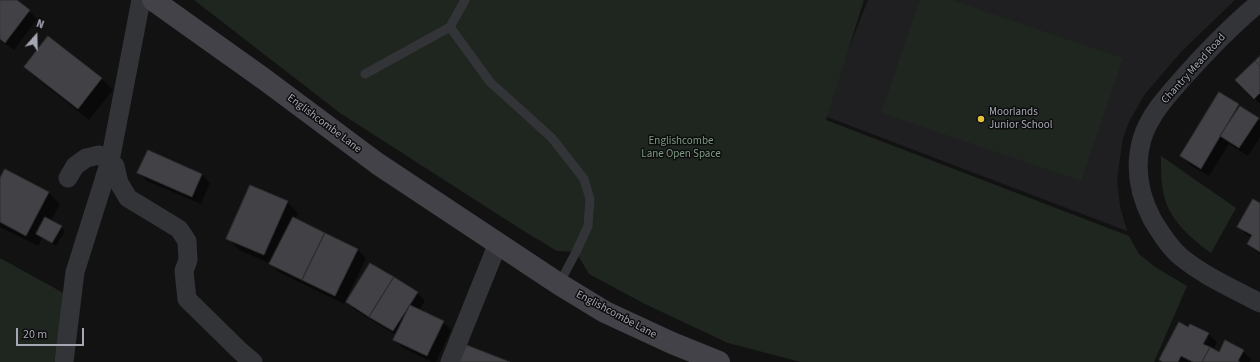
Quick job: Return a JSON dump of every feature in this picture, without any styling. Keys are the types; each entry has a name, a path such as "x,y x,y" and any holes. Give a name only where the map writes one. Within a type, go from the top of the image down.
{"street":[{"path":"64,362 75,272 110,161 141,0"},
{"name":"Englishcombe Lane","path":"153,0 264,79 378,164 559,284 605,312 672,343 719,362"},
{"name":"Chantry Mead Road","path":"1260,2 1200,59 1164,100 1150,122 1142,139 1138,162 1139,186 1148,212 1161,234 1180,257 1260,303"},
{"path":"68,178 75,166 86,158 100,156 110,161 115,166 119,184 128,198 179,229 187,241 188,260 184,271 187,298 253,362"},
{"path":"450,362 498,243"}],"lane":[{"path":"365,74 450,27 464,0"},
{"path":"450,27 490,82 552,138 584,179 590,199 588,226 559,284"}],"shaded area":[{"name":"Moorlands Junior School","path":"868,0 1235,0 1182,51 1145,94 1129,122 1123,138 1117,180 1120,206 1127,231 822,115"}],"green space":[{"name":"Englishcombe Lane Open Space","path":"194,0 864,0 826,120 1129,236 1139,254 1155,267 1187,286 1154,362 801,362 728,343 645,304 589,274 576,252 557,251 340,113"},
{"path":"920,0 951,0 1123,58 1081,181 881,113"},
{"path":"1161,156 1236,208 1211,253 1196,242 1183,229 1171,213 1163,191"},
{"path":"0,258 67,295 54,362 0,362"}],"building":[{"path":"0,0 17,0 30,10 5,43 0,39"},
{"path":"48,36 102,78 78,109 24,67"},
{"path":"1260,56 1260,66 1255,61"},
{"path":"1255,61 1260,66 1260,93 1254,99 1235,80"},
{"path":"1219,92 1239,104 1201,169 1180,156"},
{"path":"1240,106 1259,118 1239,148 1220,136"},
{"path":"148,150 202,174 192,197 137,173"},
{"path":"5,169 49,192 26,236 0,222 0,178"},
{"path":"250,185 288,201 264,255 226,239"},
{"path":"1253,199 1260,203 1260,252 1247,244 1252,235 1237,227"},
{"path":"45,217 62,226 52,243 36,234"},
{"path":"293,217 325,233 302,280 269,264"},
{"path":"325,233 358,249 335,296 302,280"},
{"path":"370,263 394,277 369,317 346,302"},
{"path":"394,277 418,292 393,331 369,317"},
{"path":"410,305 444,321 427,356 393,340"},
{"path":"1179,322 1188,327 1190,324 1209,333 1203,344 1210,347 1202,362 1193,362 1181,356 1178,362 1163,362 1159,360"},
{"path":"1225,340 1244,350 1238,361 1240,362 1202,362 1210,347 1219,352"},
{"path":"464,344 510,362 456,362"}],"place":[{"name":"Moorlands Junior School","path":"981,119"}]}
